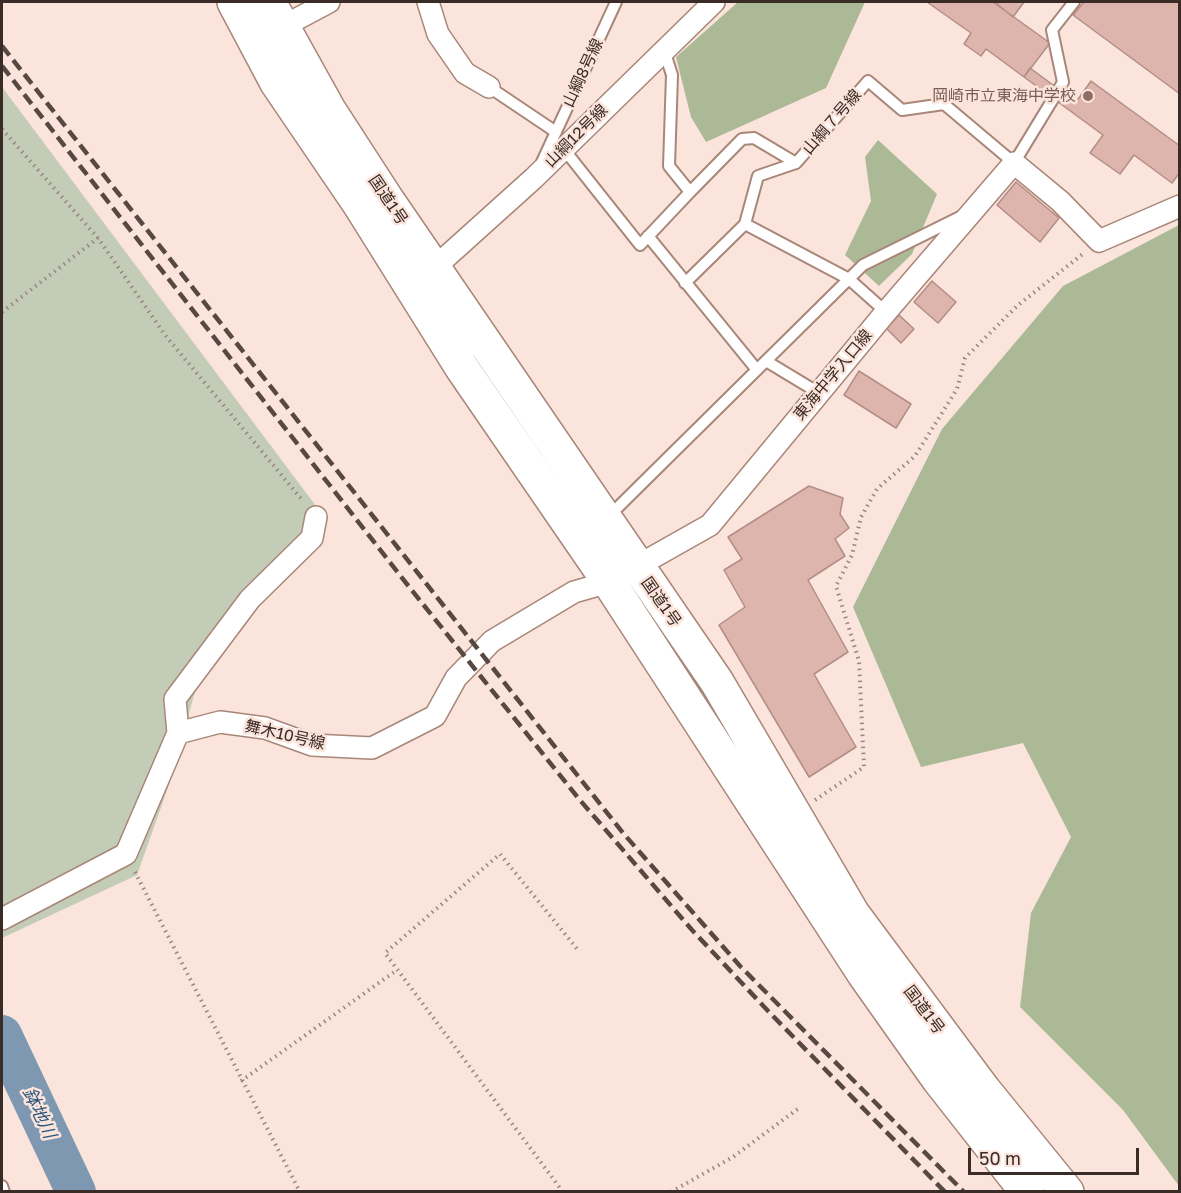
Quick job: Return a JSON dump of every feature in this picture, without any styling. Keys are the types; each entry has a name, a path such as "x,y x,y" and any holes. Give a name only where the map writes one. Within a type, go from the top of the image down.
{"highway":[{"name":"国道1号","path":"234,2 277,83 360,205 462,368 623,574 717,682 852,914 984,1090 1067,1191"},
{"name":"国道1号","path":"276,14 329,110 605,521 623,574 864,974 939,1080 1028,1191"}],"street":[{"path":"276,14 329,2"},
{"path":"428,2 438,34 465,73 489,87"},
{"name":"山綱12号線","path":"434,268 534,178 560,140 664,50 714,2"},
{"name":"東海中学入口線","path":"623,574 710,525 885,312 1014,163"},
{"path":"1014,163 1060,201 1100,241 1179,206"},
{"path":"2,919 126,854 178,733 175,699 250,599 312,538 316,516"},
{"name":"舞木10号線","path":"178,733 220,722 265,728 312,745 372,748 435,716 456,678 492,641 574,592 623,574"}],"lane":[{"name":"山綱8号線","path":"560,140 616,2"},
{"path":"1014,163 1064,82 1052,30 1074,2"},
{"path":"664,50 672,75 669,166 690,192"},
{"name":"山綱７号線","path":"648,236 742,139 754,138 796,163 868,81 902,110 944,104 1014,163"},
{"path":"489,87 560,140 640,245 648,236 757,370"},
{"path":"686,283 745,224 759,176 796,163"},
{"path":"605,521 863,265 972,211"},
{"path":"745,224 849,279 885,312"},
{"path":"766,362 819,393"},
{"path":"2,1186 4,1191"}],"path":[{"path":"2,129 98,238 165,336 316,516"},
{"path":"2,312 98,238"},
{"path":"795,814 864,766 859,661 836,586 852,555 861,517 877,489 915,456 957,389 965,358 1017,306 1100,241"},
{"path":"126,854 241,1081 300,1191"},
{"path":"563,1191 385,953 500,854 578,950"},
{"path":"241,1081 397,970"},
{"path":"671,1191 734,1158 800,1108"}],"green space":[{"path":"738,2 865,2 826,88 706,142 691,117 676,57"},
{"path":"2,87 325,518 234,621 194,695 171,779 137,875 2,938"},
{"path":"878,140 937,194 912,254 879,286 845,255 871,201 865,157"},
{"path":"1179,225 1179,1186 1123,1110 1020,1007 1031,913 1071,837 1023,743 921,767 853,607 942,429 1063,286"}],"building":[{"path":"927,2 993,2 1050,43 1024,77 986,49 981,56 964,44 971,33"},
{"path":"999,2 1024,2 1013,17 997,4"},
{"path":"1084,2 1180,2 1180,94 1073,15"},
{"path":"1030,68 1076,102 1091,81 1180,146 1180,172 1172,183 1134,155 1120,174 1090,153 1103,135 1024,77"},
{"path":"1016,182 1059,218 1040,242 997,205"},
{"path":"932,281 956,302 938,323 914,302"},
{"path":"899,315 914,329 901,343 886,328"},
{"path":"859,371 911,404 896,428 844,395"},
{"path":"809,486 843,498 840,514 849,528 835,539 845,556 808,580 848,652 814,674 856,747 809,777 719,625 745,607 724,570 742,559 728,537"}],"waterway":[{"name":"鉢地川","path":"2,1035 76,1192"}],"railway":[{"path":"2,46 623,833 740,966 964,1192"},
{"path":"2,66 410,588 579,799 692,930 945,1192"}],"place":[{"name":"岡崎市立東海中学校","path":"1088,96"}]}
